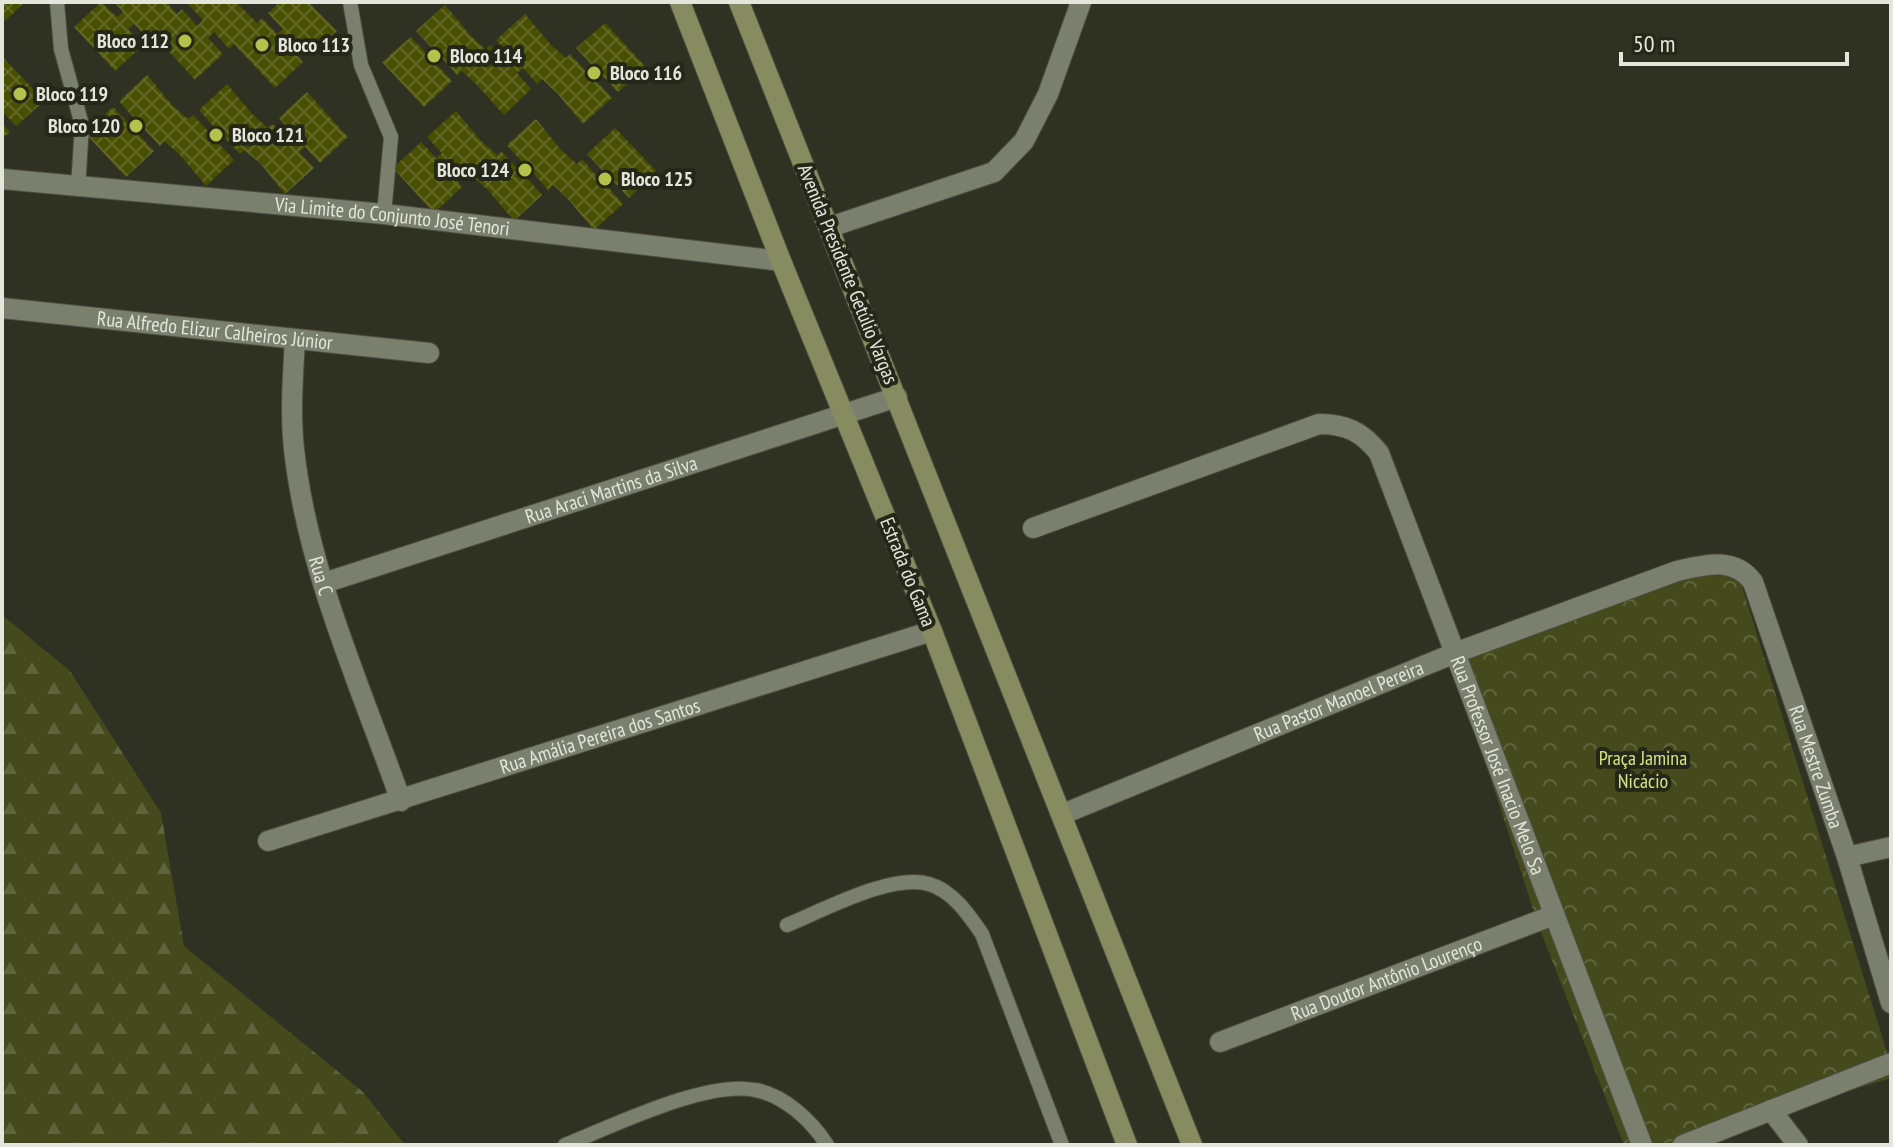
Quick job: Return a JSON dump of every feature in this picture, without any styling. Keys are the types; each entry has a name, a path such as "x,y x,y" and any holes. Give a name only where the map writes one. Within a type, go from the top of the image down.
{"street":[{"name":"Estrada do Gama","path":"680,2 781,261 932,631 1127,1145"},
{"name":"Avenida Presidente Getúlio Vargas","path":"739,2 1063,814"},
{"path":"830,227 994,172 1024,141 1042,105 1081,2"},
{"name":"Via Limite do Conjunto José Tenori","path":"2,179 384,214 781,261"},
{"name":"Rua Alfredo Elizur Calheiros Júnior","path":"2,308 429,353"},
{"name":"Rua C","path":"295,339 291,409 302,502 324,583 401,801"},
{"name":"Rua Araci Martins da Silva","path":"324,583 897,397"},
{"name":"Rua Professor José Inacio Melo Sa","path":"1033,528 1319,424 1356,430 1379,453 1642,1145"},
{"name":"Rua Pastor Manoel Pereira","path":"1063,814 1455,653 1706,564"},
{"name":"Rua Mestre Zumba","path":"1706,564 1729,565 1753,582 1847,857 1891,1003"},
{"name":"Rua Amália Pereira dos Santos","path":"268,841 932,631"},
{"path":"1063,814 1192,1145"},
{"path":"1847,857 1891,847"},
{"name":"Rua Doutor Antônio Lourenço","path":"1220,1042 1554,915"},
{"path":"1683,1145 1891,1063"},
{"path":"1771,1110 1798,1145"}],"lane":[{"path":"57,2 61,49 82,125 78,188"},
{"path":"350,2 361,65 391,137 384,214"},
{"path":"787,925 902,882 929,884 962,906 982,934 1062,1145"},
{"path":"565,1145 663,1106 722,1089 755,1090 786,1101 827,1145"}],"green space":[{"name":"Praça Jamina Nicácio","path":"1685,574 1739,577 1891,1065 1891,1078 1675,1145 1624,1145 1539,927 1451,657"},
{"path":"2,615 70,671 161,813 184,946 363,1092 405,1145 2,1145"}],"building":[{"path":"2,2 25,2 5,21"},
{"path":"101,2 117,17 123,12 114,2 166,2 177,14 182,9 197,26 203,20 188,4 191,2 236,2 257,23 262,18 277,34 283,29 268,13 280,2 308,2 337,31 309,57 294,41 288,46 303,62 275,88 234,44 229,49 214,32 208,38 223,54 195,80 154,35 149,40 134,24 128,29 143,45 115,71 74,27"},
{"path":"445,5 486,50 490,45 505,61 511,56 496,40 525,14 551,45 566,58 570,54 585,70 591,64 576,48 605,23 646,67 618,92 603,76 597,82 612,98 583,124 542,79 537,84 523,68 517,73 531,89 504,115 462,71 457,75 443,59 437,65 452,81 424,107 382,62 411,37 426,53 431,47 416,31"},
{"name":"Bloco 119","path":"2,56 44,101 16,126 2,111"},
{"path":"147,75 173,106 188,119 193,115 208,131 213,126 199,110 227,84 253,115 268,128 273,124 287,140 293,135 279,118 307,92 348,137 320,163 305,147 299,152 314,168 285,194 260,163 244,150 240,154 225,138 219,144 234,160 206,186 180,155 164,141 160,146 145,130 139,135 154,151 126,177 85,133 113,107 128,123 134,118 119,101"},
{"path":"456,111 481,141 497,155 501,151 516,167 522,162 507,145 536,119 561,150 577,164 582,159 596,175 602,170 587,154 615,128 657,172 629,198 614,182 608,187 623,204 594,230 553,185 548,190 534,174 528,179 542,195 514,221 488,190 473,177 468,181 454,165 448,170 462,187 434,213 393,168 421,142 436,158 442,153 427,137"},
{"name":"Bloco 119","path":"2,123 10,132 2,139"}],"place":[{"name":"Bloco 112","path":"185,41"},
{"name":"Bloco 113","path":"262,45"},
{"name":"Bloco 114","path":"434,56"},
{"name":"Bloco 116","path":"594,73"},
{"name":"Bloco 119","path":"20,94"},
{"name":"Bloco 120","path":"136,126"},
{"name":"Bloco 121","path":"216,135"},
{"name":"Bloco 124","path":"525,170"},
{"name":"Bloco 125","path":"605,179"}]}
